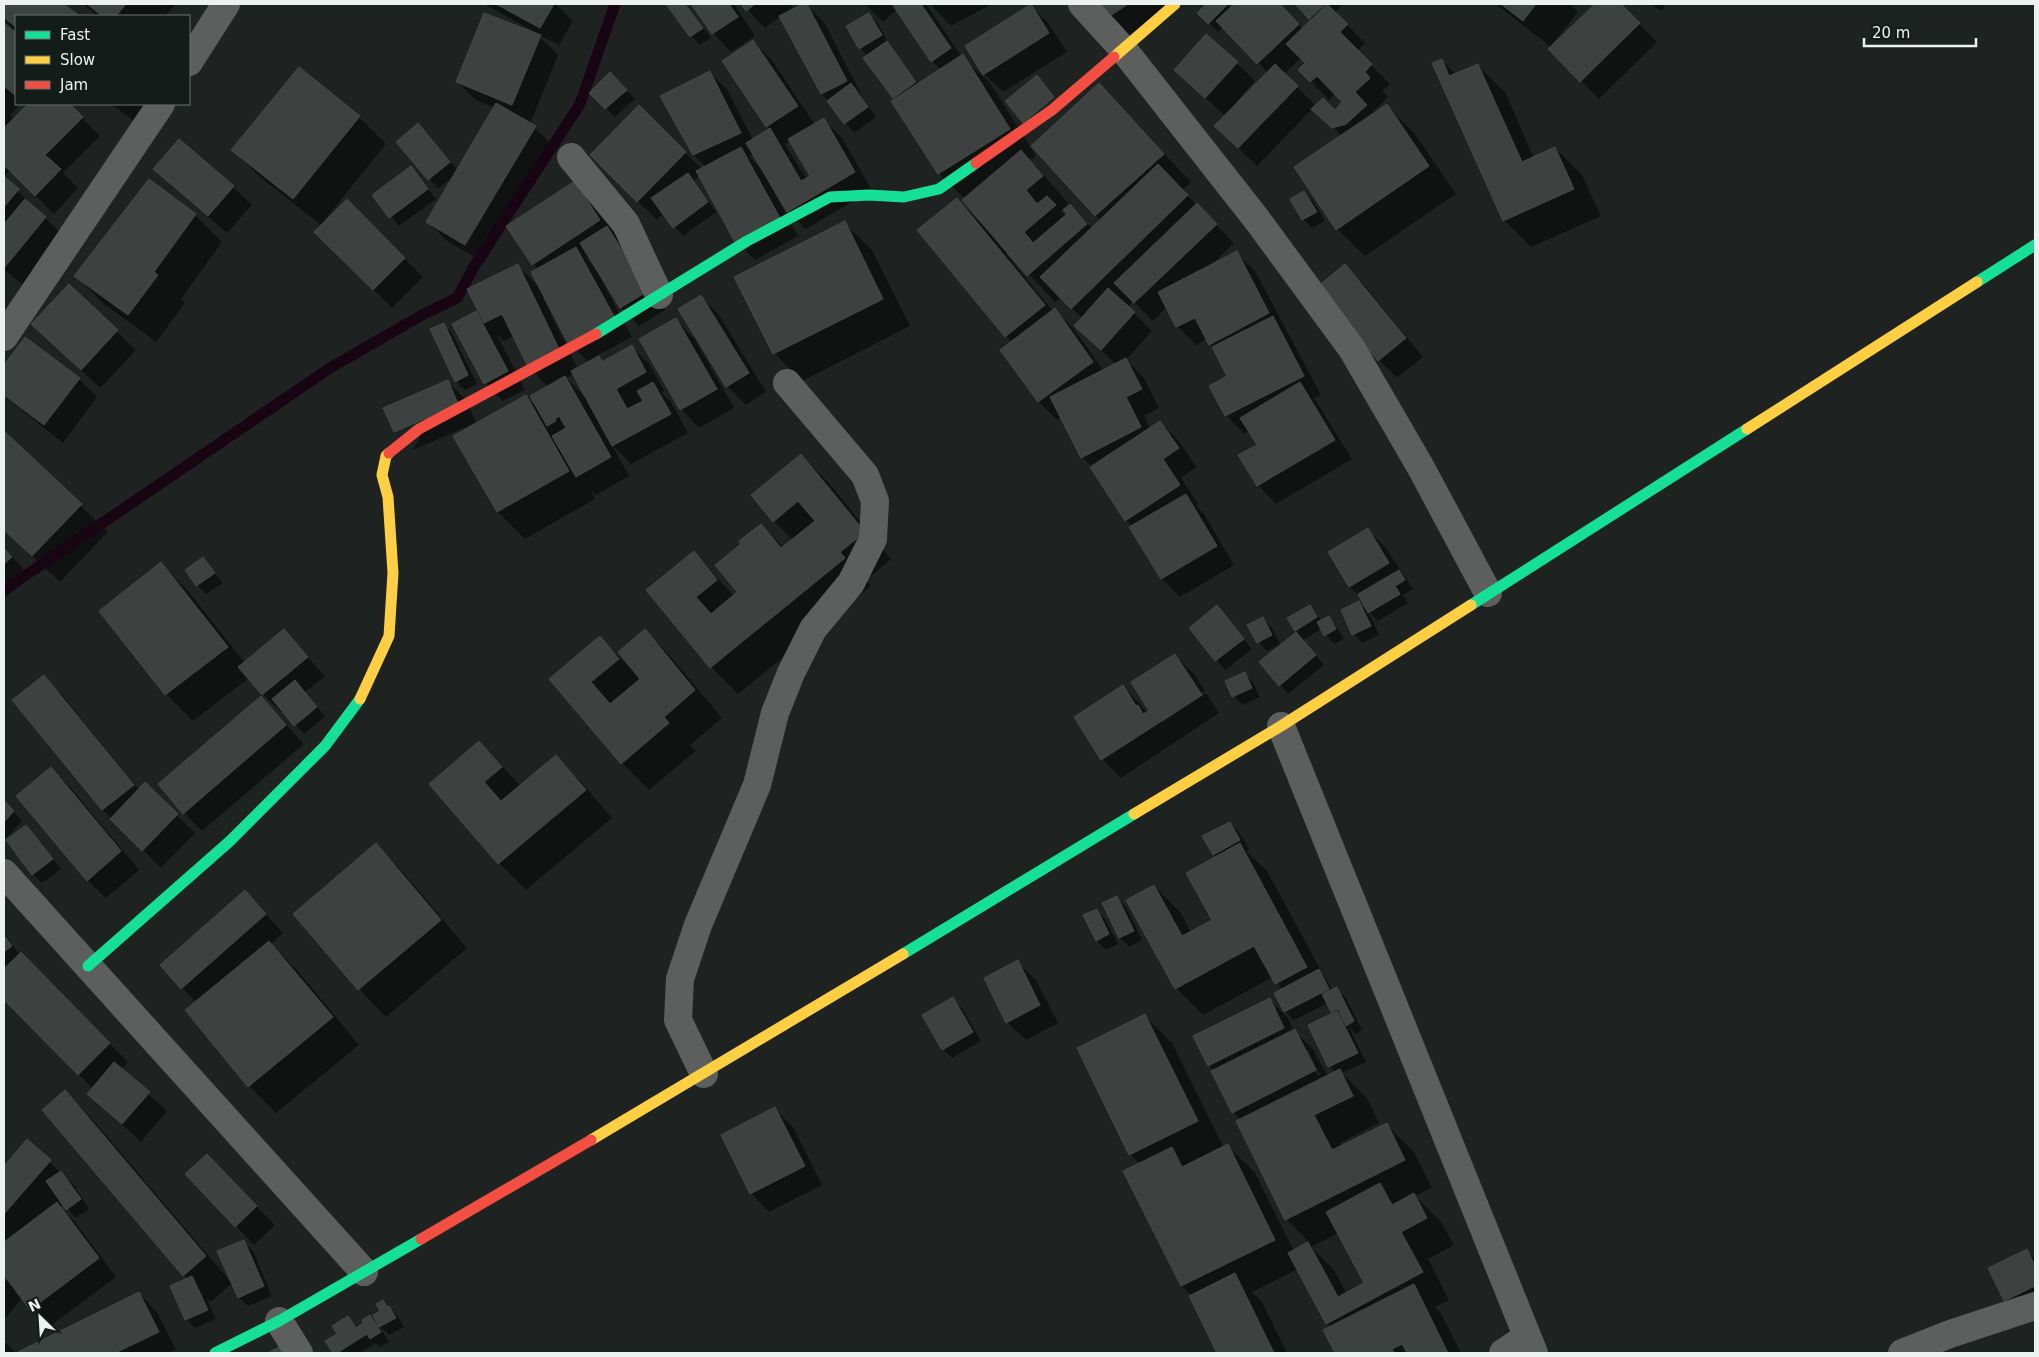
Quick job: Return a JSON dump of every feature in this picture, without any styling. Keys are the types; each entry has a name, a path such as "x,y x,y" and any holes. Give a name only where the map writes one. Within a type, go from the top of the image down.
{"street":[{"path":"190,60 226,4"},
{"path":"1082,4 1123,49 1258,221 1352,349 1420,466 1488,594"},
{"path":"88,966 237,834 325,746 363,695 388,636 393,573 388,497 382,475 386,456 420,429 604,330 747,241 830,197 869,195 904,197 939,189 1052,110 1175,4"},
{"path":"4,337 160,105"},
{"path":"571,157 626,224 659,296"},
{"path":"232,1349 704,1074 1281,726 2035,245"},
{"path":"704,1074 678,1020 680,979 698,925 757,785 775,713 791,673 813,629 851,583 873,539 875,501 865,475 787,383"},
{"path":"1281,726 1530,1345 1503,1353"},
{"path":"4,873 364,1272"},
{"path":"1902,1353 1950,1334 2035,1306"},
{"path":"279,1321 299,1353"}],"building":[{"path":"4,4 63,4 79,15 15,15 15,26 4,18"},
{"path":"87,4 126,4 117,15 101,15"},
{"path":"496,4 554,4 540,28"},
{"path":"666,4 685,4 703,28 690,37"},
{"path":"691,4 729,4 738,17 712,34"},
{"path":"741,4 755,4 746,11"},
{"path":"803,4 807,4 847,81 821,94 779,16"},
{"path":"892,4 921,4 951,48 931,62"},
{"path":"1031,4 1049,33 983,75 965,46"},
{"path":"1093,4 1128,4 1104,20"},
{"path":"1206,4 1228,4 1208,24 1197,13"},
{"path":"1234,4 1280,4 1299,24 1257,64 1216,21"},
{"path":"1295,4 1325,4 1309,19"},
{"path":"1327,4 1348,24 1340,32 1372,64 1365,72 1370,78 1355,92 1367,105 1346,124 1332,128 1311,109 1323,98 1335,110 1342,102 1317,76 1310,82 1298,70 1305,63 1286,44"},
{"path":"1501,4 1536,4 1523,21"},
{"path":"1595,4 1621,4 1640,23 1580,82 1548,49"},
{"path":"484,13 541,35 512,105 456,82"},
{"path":"869,13 882,35 859,49 846,26"},
{"path":"4,23 15,32 15,95 4,86"},
{"path":"1206,34 1238,62 1205,98 1174,70"},
{"path":"753,40 798,106 766,127 722,61"},
{"path":"887,41 916,82 893,98 863,58"},
{"path":"963,54 1010,129 938,174 891,101"},
{"path":"1442,59 1449,76 1478,64 1522,162 1555,147 1574,189 1503,221 1432,63"},
{"path":"1275,64 1298,86 1238,148 1214,126"},
{"path":"299,67 360,116 293,199 231,150"},
{"path":"710,71 741,133 693,155 660,96"},
{"path":"610,72 627,90 605,109 589,93"},
{"path":"1037,75 1054,97 1023,123 1005,101"},
{"path":"851,83 868,107 844,124 827,101"},
{"path":"1099,83 1164,154 1095,216 1031,146"},
{"path":"496,103 536,126 465,245 426,222"},
{"path":"1387,104 1429,166 1336,230 1294,167"},
{"path":"27,105 71,105 83,117 45,155 61,169 35,196 4,165 4,128"},
{"path":"639,105 686,152 637,202 590,155"},
{"path":"824,118 855,172 787,212 746,143 770,128 801,181 810,176 788,139"},
{"path":"418,123 450,162 428,180 396,142"},
{"path":"179,139 234,186 208,216 153,169"},
{"path":"741,147 780,218 735,242 696,171"},
{"path":"1021,150 1043,176 1026,190 1037,204 1047,196 1056,205 1024,232 1033,243 1067,214 1063,210 1070,204 1087,224 1027,276 962,200"},
{"path":"1158,164 1188,195 1071,309 1040,277"},
{"path":"411,166 428,189 389,218 372,195"},
{"path":"688,173 708,202 673,228 651,198"},
{"path":"4,176 19,189 4,207"},
{"path":"149,179 196,214 154,272 158,275 128,315 74,276"},
{"path":"575,181 600,220 532,265 506,226"},
{"path":"1304,191 1317,212 1302,220 1290,199"},
{"path":"957,198 1045,305 1005,337 917,230"},
{"path":"25,199 46,217 4,268 4,224"},
{"path":"347,199 405,258 373,290 314,232"},
{"path":"1197,203 1217,224 1134,303 1114,283"},
{"path":"845,221 883,299 773,354 734,277"},
{"path":"607,226 648,291 620,308 580,243"},
{"path":"576,247 615,318 568,343 531,272"},
{"path":"1237,251 1269,313 1209,345 1195,318 1176,327 1158,292"},
{"path":"518,264 561,353 529,369 502,314 484,323 467,289"},
{"path":"1345,264 1406,338 1378,361 1317,287"},
{"path":"69,284 118,330 81,370 31,324"},
{"path":"1108,288 1135,312 1101,350 1074,326"},
{"path":"701,295 749,373 726,387 678,309"},
{"path":"1055,308 1093,362 1038,402 1000,350"},
{"path":"476,311 508,371 484,384 452,324"},
{"path":"1273,316 1304,376 1225,416 1209,386 1227,376 1212,347"},
{"path":"676,318 717,389 680,410 639,339"},
{"path":"444,323 468,375 455,382 430,329"},
{"path":"25,337 80,378 44,425 4,395 4,365"},
{"path":"632,345 646,372 616,389 627,409 643,401 637,391 653,382 671,414 612,446 571,371 599,356 602,362"},
{"path":"1126,358 1142,389 1126,397 1141,427 1081,458 1050,397"},
{"path":"565,376 611,457 576,477 552,436 566,428 559,416 555,419 556,421 547,426 530,396"},
{"path":"448,380 458,404 394,432 383,408"},
{"path":"1300,382 1335,440 1257,486 1238,455 1257,445 1240,418"},
{"path":"526,395 569,471 497,512 453,436"},
{"path":"1160,421 1179,448 1163,459 1180,485 1125,521 1090,467"},
{"path":"4,431 82,504 32,556 4,530"},
{"path":"801,454 865,532 840,552 845,558 710,668 646,590 694,551 717,580 696,597 711,614 737,592 715,565 741,544 739,541 761,524 781,548 815,521 798,501 773,522 751,495"},
{"path":"1186,494 1217,546 1161,579 1129,527"},
{"path":"1368,528 1389,563 1349,587 1328,552"},
{"path":"4,548 12,557 4,564"},
{"path":"203,557 215,573 196,586 185,570"},
{"path":"161,562 228,647 165,695 99,611"},
{"path":"1399,570 1405,580 1395,586 1400,594 1368,613 1358,594"},
{"path":"1359,601 1371,626 1352,635 1341,610"},
{"path":"1217,605 1244,639 1215,661 1189,628"},
{"path":"1310,605 1317,617 1295,631 1287,618"},
{"path":"1329,616 1336,629 1324,636 1317,622"},
{"path":"1263,617 1272,635 1257,643 1247,625"},
{"path":"284,629 308,657 262,695 238,667"},
{"path":"645,629 695,690 664,717 669,723 621,764 549,679 600,636 619,659 591,682 610,704 640,679 618,652"},
{"path":"1296,632 1316,655 1279,686 1259,662"},
{"path":"1175,654 1202,695 1101,760 1074,717 1123,685 1143,714 1149,711 1131,682"},
{"path":"1245,672 1252,688 1232,697 1225,681"},
{"path":"44,675 134,785 102,810 12,700"},
{"path":"295,680 317,707 294,726 272,699"},
{"path":"261,696 286,725 183,814 158,784"},
{"path":"479,741 502,767 484,782 501,801 556,755 586,790 498,864 429,784"},
{"path":"51,767 121,851 87,881 16,796"},
{"path":"145,782 178,814 142,851 110,819"},
{"path":"4,800 14,811 4,822"},
{"path":"1230,822 1240,840 1213,855 1202,836"},
{"path":"26,825 53,859 32,875 6,840"},
{"path":"376,843 441,920 358,990 293,914"},
{"path":"1240,843 1307,967 1275,984 1254,946 1175,989 1126,900 1154,885 1182,936 1212,920 1186,873"},
{"path":"245,890 266,914 181,989 160,965"},
{"path":"1117,896 1134,931 1119,938 1102,903"},
{"path":"1097,909 1109,934 1096,941 1083,915"},
{"path":"4,935 12,946 4,952"},
{"path":"269,941 333,1017 248,1087 185,1010"},
{"path":"21,952 110,1043 78,1075 4,1000 4,969"},
{"path":"1018,960 1040,1005 1006,1023 984,978"},
{"path":"1319,969 1329,989 1284,1012 1274,993"},
{"path":"1337,987 1354,1021 1346,1026 1338,1009 1331,1012 1322,994"},
{"path":"953,997 973,1032 942,1050 922,1015"},
{"path":"1270,998 1284,1028 1208,1066 1193,1036"},
{"path":"1337,1011 1358,1053 1328,1067 1308,1025"},
{"path":"1145,1014 1198,1121 1129,1155 1077,1048"},
{"path":"1295,1029 1316,1070 1232,1113 1211,1071"},
{"path":"114,1062 150,1092 122,1124 87,1094"},
{"path":"1340,1069 1353,1096 1314,1115 1332,1150 1387,1123 1405,1160 1285,1220 1236,1121"},
{"path":"65,1090 206,1256 183,1276 42,1110"},
{"path":"775,1107 805,1166 750,1194 721,1135"},
{"path":"27,1139 51,1160 4,1214 4,1166"},
{"path":"1228,1144 1275,1240 1181,1286 1123,1171 1172,1147 1182,1167"},
{"path":"207,1154 257,1206 235,1227 185,1174"},
{"path":"61,1171 81,1199 66,1210 46,1181"},
{"path":"1380,1183 1392,1205 1414,1193 1427,1218 1401,1232 1423,1272 1326,1324 1288,1253 1308,1242 1338,1297 1364,1283 1326,1212"},
{"path":"57,1202 99,1258 30,1310 4,1275 4,1242"},
{"path":"244,1240 264,1286 238,1298 217,1251"},
{"path":"2027,1249 2035,1266 2035,1286 2004,1301 1988,1268"},
{"path":"1235,1273 1274,1353 1217,1353 1189,1296"},
{"path":"192,1276 208,1310 185,1320 170,1286"},
{"path":"1414,1284 1448,1353 1407,1353 1402,1344 1392,1349 1394,1353 1335,1353 1323,1330"},
{"path":"139,1292 159,1332 115,1353 18,1352"},
{"path":"383,1300 396,1318 379,1327 373,1315 380,1311 376,1304"},
{"path":"370,1315 381,1332 370,1339 367,1334 337,1353 333,1353 325,1341 337,1334 332,1326 348,1316 356,1328 363,1323 362,1320"},
{"path":"283,1345 288,1353 268,1353"}],"waterway":[{"path":"4,590 330,368 422,315 457,298 475,265 580,104 615,4"}],"traffic: fast":[{"path":"596,334 747,241 830,197 869,195 904,197 939,189 976,163"},
{"path":"1977,282 2035,245"},
{"path":"1471,605 1747,429"},
{"path":"88,966 230,841 325,746 360,699"},
{"path":"903,954 1134,814"},
{"path":"215,1353 279,1321 421,1239"}],"traffic: slow":[{"path":"1114,57 1175,4"},
{"path":"1747,429 1977,282"},
{"path":"360,699 389,636 393,573 388,497 382,475 386,456 389,453"},
{"path":"1134,814 1281,726 1471,605"},
{"path":"591,1140 903,954"}],"traffic: jam":[{"path":"976,163 1052,110 1114,57"},
{"path":"389,453 419,429 596,334"},
{"path":"421,1239 591,1140"}]}
